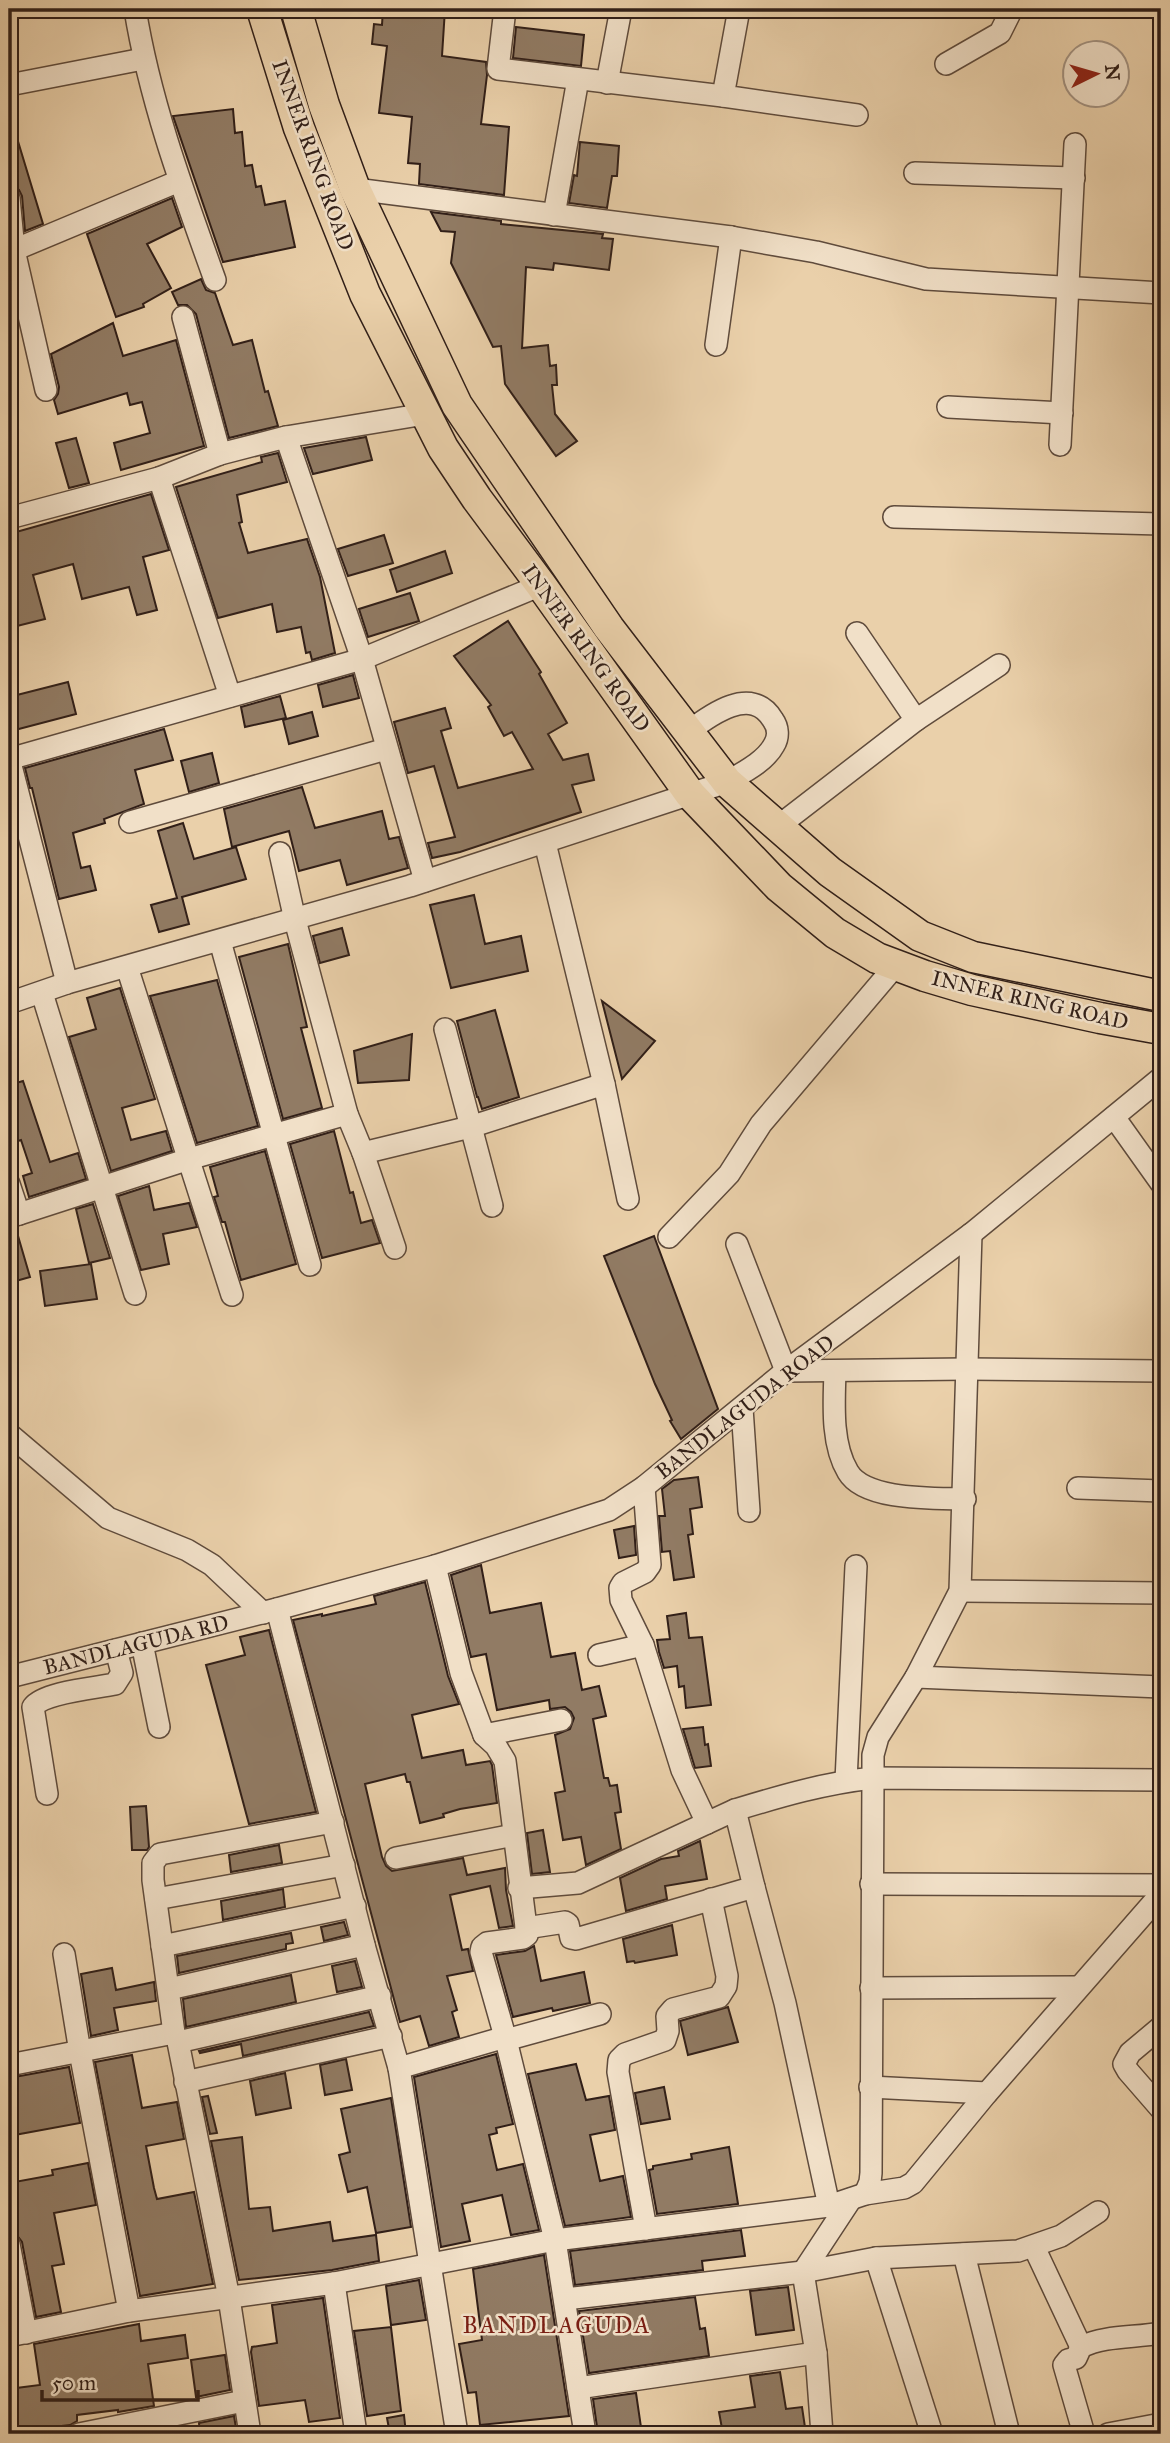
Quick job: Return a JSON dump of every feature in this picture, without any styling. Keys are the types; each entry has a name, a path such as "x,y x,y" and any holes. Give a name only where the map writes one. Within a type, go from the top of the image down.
{"highway":[{"name":"INNER RING ROAD","path":"262,9 294,111 365,294 443,448 690,794 779,887 835,933 877,958 972,990 1161,1029"},
{"name":"INNER RING ROAD","path":"296,9 324,105 355,189 457,405 578,586 727,782 776,828 830,872 920,936 972,957 1161,996"},
{"path":"294,111 324,105"}],"street":[{"path":"135,9 143,59 179,181 215,280"},
{"path":"505,9 498,69 857,115"},
{"path":"607,83 621,9"},
{"path":"723,96 739,9"},
{"path":"946,64 1000,33 1012,9"},
{"path":"9,85 143,59"},
{"path":"554,215 578,79"},
{"path":"1060,445 1076,144"},
{"path":"915,173 1074,178"},
{"path":"14,250 179,181"},
{"path":"355,189 731,237 816,252 926,279 1161,293"},
{"path":"9,198 14,250 46,390"},
{"path":"716,345 731,237"},
{"path":"183,317 220,454"},
{"path":"948,407 1062,413"},
{"path":"9,518 159,478 220,454 286,437 425,414"},
{"path":"286,437 362,659 425,881"},
{"path":"159,478 230,696"},
{"path":"894,517 1161,524"},
{"path":"67,983 9,759 362,659 541,585"},
{"path":"857,633 916,720"},
{"path":"776,828 916,720 999,666"},
{"path":"9,1003 67,983 425,881 727,782 758,761 775,745 778,733 765,709 741,703 714,713 688,732"},
{"path":"130,822 386,749"},
{"path":"545,843 604,1084 628,1199"},
{"path":"280,853 295,920 347,1114 395,1248"},
{"path":"220,941 310,1265"},
{"path":"669,1237 729,1174 761,1124 895,965"},
{"path":"127,967 232,1295"},
{"path":"42,993 135,1294"},
{"path":"444,1029 492,1206"},
{"name":"BANDLAGUDA ROAD","path":"270,1611 435,1566 610,1510 644,1487 786,1371 971,1234 1161,1078"},
{"path":"363,1153 470,1126 604,1084"},
{"path":"9,1184 14,1215 189,1159 347,1114"},
{"path":"1114,1116 1161,1184"},
{"path":"822,2434 816,2353 803,2272 858,2197 871,2173 874,1745 916,1677 960,1591 965,1499 971,1234"},
{"path":"737,1244 786,1371 1161,1371"},
{"path":"835,1371 834,1410 839,1450 848,1474 872,1491 901,1496 965,1499"},
{"path":"742,1408 749,1511"},
{"path":"9,1434 108,1518 187,1550 212,1565 270,1611 333,1822 399,2068 457,2434"},
{"path":"644,1487 650,1564 645,1572 623,1583 620,1593 643,1645 682,1770 707,1823"},
{"path":"1078,1488 1161,1491"},
{"path":"435,1566 461,1674 484,1735 496,1746 505,1761 527,1935 523,1938 487,1943 481,1952 506,2040 555,2240 585,2434"},
{"path":"846,1781 856,1566"},
{"path":"960,1591 1161,1593"},
{"name":"BANDLAGUDA RD","path":"9,1677 270,1611"},
{"path":"142,1643 159,1727"},
{"path":"599,1655 643,1645"},
{"path":"47,1794 33,1707 37,1702 48,1698 115,1684 122,1673 116,1650"},
{"path":"42,1669 48,1698"},
{"path":"916,1677 1161,1687"},
{"path":"484,1735 561,1720"},
{"path":"519,1888 578,1882 735,1810 795,1791 846,1781 873,1778 1161,1780"},
{"path":"735,1810 785,2003 829,2206"},
{"path":"250,2434 229,2298 176,2038 153,1863 160,1854 333,1822"},
{"path":"396,1858 514,1835"},
{"path":"156,1899 344,1865"},
{"path":"871,1884 1161,1885"},
{"path":"526,1928 565,1922 568,1924 571,1938 576,1939 754,1887"},
{"path":"9,2244 17,2334 129,2311 334,2284 555,2240 829,2206 896,2190 913,2183 987,2093 1161,1894"},
{"path":"646,2229 618,2071 619,2060 625,2054 665,2040 668,2031 667,2015 673,2009 719,1997 724,1992 727,1976 711,1899"},
{"path":"162,1946 355,1906"},
{"path":"169,1989 364,1945"},
{"path":"64,1954 129,2311"},
{"path":"871,1988 1079,1987"},
{"path":"9,2064 176,2038 380,1996"},
{"path":"399,2068 502,2038 506,2040 600,2014"},
{"path":"1161,2027 1130,2053 1125,2064 1161,2109"},
{"path":"185,2082 391,2036"},
{"path":"870,2087 987,2093"},
{"path":"565,2299 803,2272 876,2258 1018,2251 1061,2236 1098,2212"},
{"path":"1034,2247 1081,2347"},
{"path":"964,2254 1009,2434"},
{"path":"876,2258 932,2434"},
{"path":"334,2284 356,2434"},
{"path":"1084,2434 1064,2365 1068,2360 1076,2358 1081,2347 1097,2341 1161,2333"},
{"path":"578,2388 816,2353"},
{"path":"79,2434 244,2401"},
{"path":"1108,2434 1159,2428"}],"building":[{"path":"383,9 445,9 442,56 486,62 481,124 509,127 504,195 419,184 420,164 408,163 412,117 379,113 387,46 372,44 374,24 382,25"},
{"path":"516,27 584,35 581,66 513,58"},
{"path":"233,109 235,133 242,132 245,166 252,165 256,187 261,186 265,205 285,201 295,247 223,262 173,116"},
{"path":"17,138 43,224 25,231 22,196 14,186 9,141"},
{"path":"580,142 619,146 617,176 612,176 607,208 569,203 574,175 577,176"},
{"path":"172,198 182,227 147,244 171,288 143,304 144,307 116,317 87,234"},
{"path":"431,212 501,221 501,224 603,234 602,238 613,239 609,270 554,263 553,270 526,267 522,348 548,345 550,366 556,365 557,385 552,385 555,414 577,441 556,456 505,384 501,346 493,347 451,263 455,232 441,231"},
{"path":"201,279 206,290 215,293 233,345 252,340 265,392 268,391 278,426 229,438 196,314 187,305 178,305 172,292"},
{"path":"113,323 123,356 176,340 204,446 121,470 114,443 150,433 142,402 130,405 127,393 58,414 54,400 59,387 51,354"},
{"path":"366,437 372,460 313,474 304,448"},
{"path":"76,438 89,483 69,488 56,443"},
{"path":"278,453 287,482 237,495 242,522 239,523 248,553 307,539 320,577 335,653 312,660 310,652 306,653 301,627 277,632 272,604 218,618 176,487 262,462 261,457"},
{"path":"151,494 169,550 143,557 157,610 137,615 129,587 82,599 73,564 33,575 45,619 9,628 9,534"},
{"path":"384,535 393,563 348,576 338,549"},
{"path":"445,551 452,573 397,592 390,570"},
{"path":"410,593 419,621 368,637 359,609"},
{"path":"508,621 541,672 539,674 567,723 548,734 563,760 588,754 594,780 572,785 581,812 460,852 432,858 428,843 455,837 434,766 408,773 394,722 445,708 451,728 441,731 458,788 533,769 512,732 504,736 488,707 491,705 454,656"},
{"path":"353,675 359,698 323,707 318,685"},
{"path":"68,682 76,714 15,730 9,697"},
{"path":"280,696 286,718 245,727 241,707"},
{"path":"312,712 318,736 289,744 283,720"},
{"path":"164,729 173,760 135,770 144,804 104,819 105,823 73,833 81,868 90,866 96,890 59,899 25,768"},
{"path":"212,753 219,783 189,792 181,761"},
{"path":"302,787 315,828 382,811 389,839 399,837 408,868 347,885 340,860 299,871 289,831 232,847 224,809"},
{"path":"183,823 194,859 236,847 246,879 182,897 189,924 159,932 151,905 177,898 158,831"},
{"path":"474,895 485,944 521,936 528,971 451,988 430,905"},
{"path":"342,928 349,955 320,963 313,936"},
{"path":"288,944 307,1027 301,1028 322,1108 283,1119 239,957"},
{"path":"217,980 258,1126 197,1143 150,996"},
{"path":"120,988 155,1099 122,1108 131,1140 166,1131 172,1151 111,1171 69,1037 96,1029 87,998"},
{"path":"602,1001 655,1041 622,1079"},
{"path":"495,1010 519,1097 482,1109 457,1021"},
{"path":"412,1034 409,1080 358,1083 354,1051"},
{"path":"23,1081 50,1162 78,1153 86,1179 29,1197 23,1176 32,1173 21,1140 15,1142 9,1123 9,1085"},
{"path":"334,1131 350,1193 353,1192 361,1223 372,1220 380,1243 322,1258 290,1144"},
{"path":"265,1151 296,1264 241,1280 225,1222 222,1222 214,1197 218,1196 210,1167"},
{"path":"149,1186 154,1210 189,1203 197,1227 163,1234 169,1264 141,1270 118,1196"},
{"path":"93,1204 110,1258 89,1263 76,1209"},
{"path":"16,1229 30,1277 9,1283 9,1230"},
{"path":"654,1236 718,1409 681,1439 670,1421 672,1420 604,1256"},
{"path":"91,1264 97,1299 45,1306 40,1271"},
{"path":"698,1477 702,1507 690,1509 693,1534 688,1535 694,1577 674,1580 670,1551 662,1552 659,1516 665,1516 662,1489 674,1480"},
{"path":"634,1526 636,1555 619,1558 614,1530"},
{"path":"481,1565 490,1613 541,1603 551,1657 575,1653 582,1690 599,1686 606,1716 593,1719 604,1778 608,1778 610,1786 617,1785 621,1812 615,1813 621,1849 586,1865 581,1837 563,1840 555,1793 565,1791 555,1735 570,1729 574,1718 571,1712 565,1707 550,1709 549,1700 497,1710 486,1654 471,1657 451,1575"},
{"path":"425,1582 448,1676 459,1704 412,1715 422,1758 463,1750 466,1765 490,1761 497,1803 460,1809 443,1814 444,1817 420,1823 410,1782 407,1782 405,1774 365,1784 382,1857 392,1871 463,1858 467,1875 505,1868 513,1926 499,1928 490,1886 450,1895 462,1950 468,1949 473,1971 447,1976 457,2010 452,2012 459,2037 429,2046 420,2016 400,2022 293,1620 376,1604 374,1596"},
{"path":"686,1613 689,1638 702,1637 711,1705 686,1708 684,1686 679,1687 677,1666 664,1668 659,1652 657,1640 670,1639 667,1616"},
{"path":"269,1630 316,1812 249,1824 206,1665 245,1655 240,1637"},
{"path":"703,1727 711,1766 695,1768 683,1729"},
{"path":"146,1806 149,1847 147,1850 132,1850 130,1807"},
{"path":"543,1830 550,1872 532,1874 527,1833"},
{"path":"700,1841 707,1879 665,1886 667,1899 626,1911 620,1878 661,1859 679,1856 678,1851"},
{"path":"279,1845 282,1863 231,1872 229,1855"},
{"path":"283,1889 285,1907 223,1920 221,1901"},
{"path":"344,1922 348,1935 324,1941 321,1927"},
{"path":"672,1925 677,1955 627,1962 623,1939"},
{"path":"291,1933 293,1943 286,1944 286,1949 179,1973 177,1956"},
{"path":"534,1946 541,1981 584,1972 590,2003 513,2017 496,1955 525,1951"},
{"path":"355,1961 362,1987 337,1992 332,1966"},
{"path":"112,1968 116,1990 154,1982 156,2001 114,2008 118,2030 91,2036 81,1974"},
{"path":"291,1975 296,2002 186,2027 183,1999"},
{"path":"728,2007 738,2042 688,2055 680,2021"},
{"path":"369,2012 374,2026 243,2056 241,2044 200,2053 199,2051"},
{"path":"496,2054 513,2124 496,2128 497,2133 489,2135 497,2170 523,2164 539,2230 511,2235 502,2195 462,2204 470,2241 441,2247 414,2077"},
{"path":"132,2055 142,2108 177,2102 184,2139 146,2146 154,2188 157,2199 194,2192 213,2284 140,2296 95,2062"},
{"path":"346,2059 352,2090 325,2095 320,2065"},
{"path":"576,2064 586,2100 609,2096 615,2130 590,2135 600,2181 623,2176 631,2217 565,2226 528,2074"},
{"path":"69,2067 80,2123 9,2136 9,2078"},
{"path":"285,2073 291,2108 256,2115 250,2081"},
{"path":"664,2087 670,2119 641,2124 635,2093"},
{"path":"208,2096 217,2133 210,2134 202,2097"},
{"path":"391,2098 411,2227 376,2233 367,2187 348,2192 339,2155 350,2152 341,2109"},
{"path":"242,2137 249,2209 270,2207 273,2231 330,2222 333,2241 376,2235 379,2261 332,2270 239,2280 211,2141"},
{"path":"729,2147 738,2204 657,2214 649,2170 653,2169 653,2166 692,2159 691,2154"},
{"path":"88,2163 96,2205 54,2213 64,2264 52,2266 61,2312 36,2317 22,2242 16,2234 9,2183 53,2175 52,2170"},
{"path":"741,2230 745,2256 702,2261 703,2270 575,2285 570,2251"},
{"path":"544,2255 569,2416 480,2425 476,2392 468,2393 459,2344 482,2340 473,2269"},
{"path":"419,2280 426,2320 391,2325 386,2286"},
{"path":"788,2287 794,2330 756,2335 750,2291"},
{"path":"695,2297 700,2329 705,2328 709,2356 589,2373 579,2311"},
{"path":"323,2298 340,2418 309,2422 305,2400 259,2406 251,2352 252,2347 277,2343 272,2305"},
{"path":"139,2324 141,2341 185,2335 188,2358 148,2364 154,2406 77,2415 77,2421 70,2425 9,2432 9,2389 40,2385 34,2344"},
{"path":"391,2327 401,2411 367,2416 354,2331"},
{"path":"225,2355 230,2390 196,2397 191,2360"},
{"path":"780,2372 786,2409 802,2407 806,2434 723,2434 719,2412 755,2407 750,2376"},
{"path":"636,2393 642,2434 598,2434 593,2399"},
{"path":"404,2415 406,2434 390,2434 387,2418"},
{"path":"234,2416 237,2434 200,2434 199,2423"}],"district":[{"name":"BANDLAGUDA","path":"557,2325"}]}
